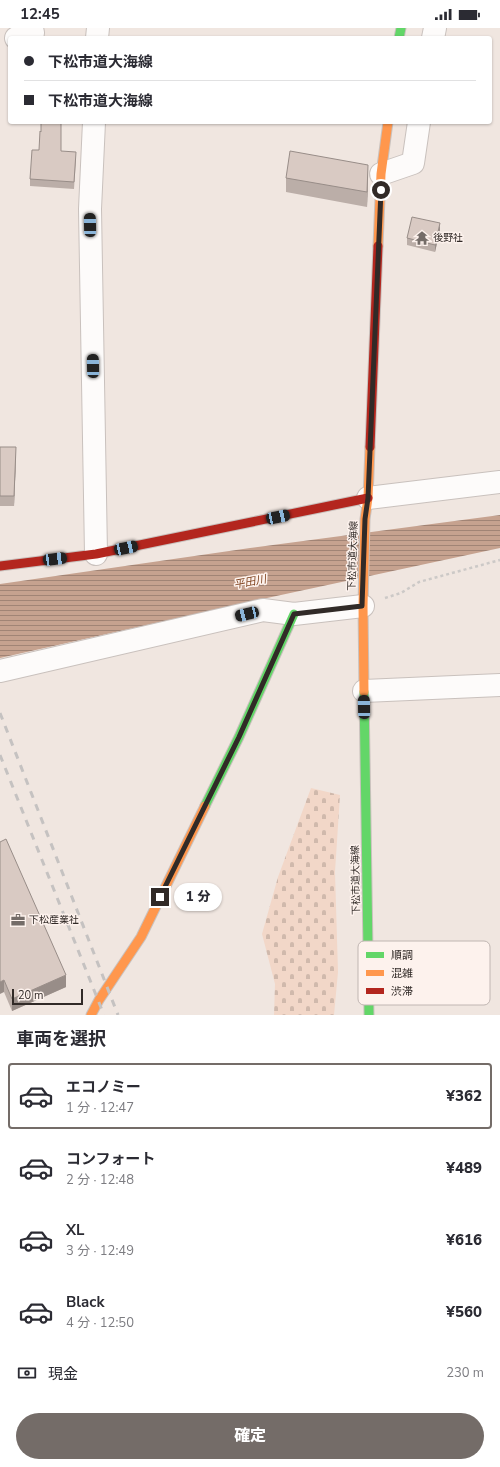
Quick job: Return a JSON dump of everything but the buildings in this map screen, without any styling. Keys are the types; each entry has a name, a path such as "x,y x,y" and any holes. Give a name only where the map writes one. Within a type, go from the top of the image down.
{"street":[{"path":"23,36 33,33 32,28"},
{"path":"94,124 90,209 96,554"},
{"name":"下松市道大海線","path":"368,941 362,606 382,174 388,124"},
{"path":"382,174 413,163 419,124"},
{"path":"0,566 96,554 367,508 500,482"},
{"path":"0,671 263,610 294,614 362,606"},
{"path":"91,1015 107,987 141,937 239,737 294,614"},
{"path":"364,691 500,685"},
{"name":"下松市道大海線","path":"369,1005 369,1015"}],"path":[{"path":"362,606 400,593 419,582 500,560"}],"green space":[{"path":"311,788 340,795 335,872 338,972 334,1015 274,1015 275,984 262,934 278,877"}],"water":[{"name":"平田川","path":"500,515 500,548 267,598 0,658 0,584 250,548"}],"railway":[{"path":"0,713 118,1015"},
{"path":"0,755 104,1015"}],"traffic: fast":[{"path":"399,36 401,28"},
{"path":"205,806 239,737 294,614"},
{"path":"364,692 368,941"},
{"path":"369,1005 369,1015"}],"traffic: slow":[{"path":"378,246 381,174 388,124"},
{"path":"364,692 363,606 365,519 368,498 370,447"},
{"path":"91,1015 99,1000 141,937 205,806"}],"traffic: jam":[{"path":"370,447 378,246"},
{"path":"0,566 96,554 368,498"}],"place":[{"name":"後野社","path":"422,238"},
{"name":"下松産業社","path":"18,920"}],"route":[{"path":"160,897 239,737 294,614 362,606 381,190"}]}
